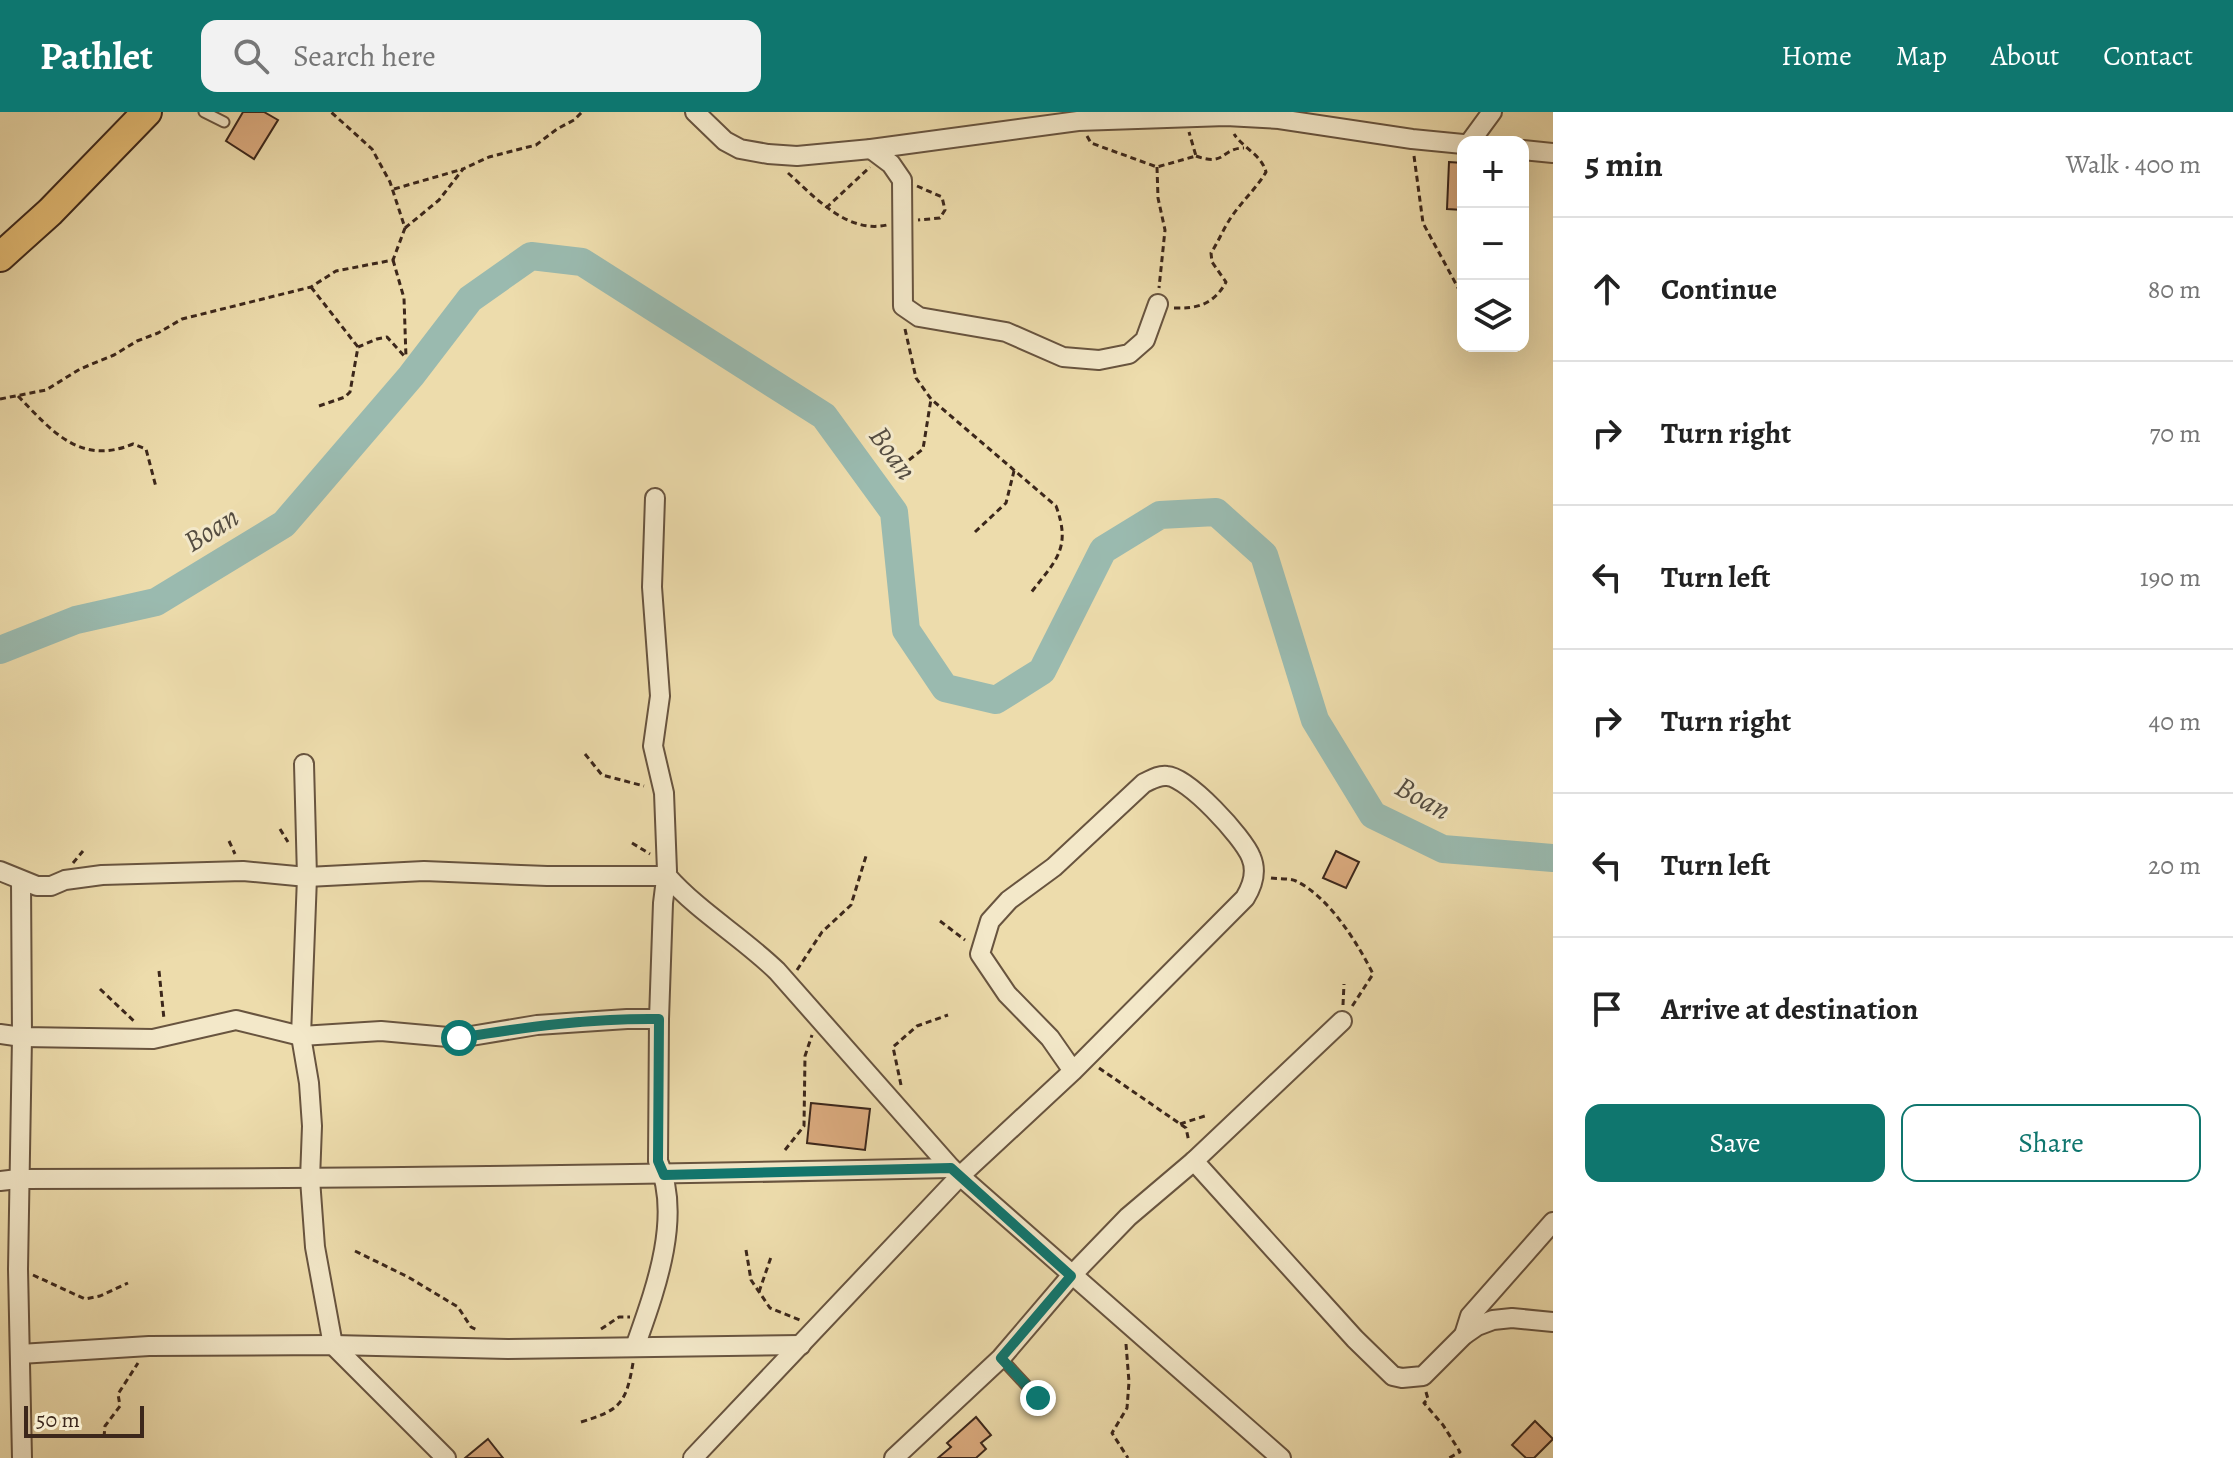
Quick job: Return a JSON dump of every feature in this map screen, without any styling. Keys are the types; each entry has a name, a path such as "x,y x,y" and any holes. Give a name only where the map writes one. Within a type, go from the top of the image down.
{"main road":[{"path":"0,257 50,212 147,112"}],"street":[{"path":"695,112 725,141 740,149 797,156 876,152 1078,121 1226,116 1281,115 1412,139 1457,143"},
{"path":"1474,136 1492,112"},
{"path":"1529,151 1553,153"},
{"path":"876,152 896,168 902,180 903,306 919,317 1006,332 1063,357 1099,360 1129,354 1145,340 1158,304"},
{"path":"635,1347 658,1280 667,1216 664,1175 658,1161 659,1019 667,876 663,791 653,746 660,696 652,587 655,498"},
{"path":"304,764 307,877 301,1036 311,1111 310,1179 315,1247 333,1345 446,1458"},
{"path":"693,1458 818,1328 956,1171 1079,1065 1252,888 1254,877 1250,855 1234,832 1184,783 1170,775 1144,783 1054,867 1009,900 990,921 980,954 1007,994 1079,1065"},
{"path":"0,871 37,886 102,875 243,871 307,877 424,871 547,876 667,876 684,895 753,948 788,983 956,1171 1071,1276 1123,1316 1281,1458"},
{"path":"21,881 22,1037 9,1180 18,1269 22,1458"},
{"path":"0,1034 22,1037 160,1037 236,1020 301,1036 381,1031 459,1038 537,1025 659,1019"},
{"path":"894,1458 1001,1358 1071,1276 1128,1217 1194,1161 1342,1021"},
{"path":"1194,1161 1355,1339 1393,1376 1423,1376 1464,1335 1493,1320 1512,1318 1553,1322"},
{"path":"9,1180 956,1171"},
{"path":"1464,1335 1470,1316 1553,1222"},
{"path":"20,1354 149,1346 333,1345 508,1349 801,1345"}],"lane":[{"path":"204,112 224,122"},
{"path":"1001,1358 1038,1398"}],"path":[{"path":"331,112 372,149 393,189 405,228"},
{"path":"393,189 536,145 582,112"},
{"path":"1157,167 1158,198 1165,230 1158,304 1177,309 1210,302 1218,297 1226,282 1212,262 1211,253 1230,218 1266,172 1263,160 1235,137 1226,116"},
{"path":"1183,117 1196,156"},
{"path":"1078,121 1091,143 1157,167 1196,156 1211,161 1222,158 1234,148 1246,148"},
{"path":"1412,139 1423,223 1457,286"},
{"path":"826,208 876,152"},
{"path":"768,154 826,208 854,223 878,227 940,218 945,210 942,197 902,180"},
{"path":"358,347 387,337 406,358 404,298 393,260 405,228 439,200 463,169"},
{"path":"0,399 46,390 80,369 182,319 311,287 336,271 393,260"},
{"path":"311,287 358,347 350,392 345,397 319,406"},
{"path":"903,306 907,345 916,378 931,399 1056,506 1065,529 1058,556 1030,594"},
{"path":"18,396 45,428 75,446 112,452 133,444 146,449 156,487"},
{"path":"909,460 923,449 931,399"},
{"path":"975,532 1006,503 1014,471"},
{"path":"585,754 602,775 663,791"},
{"path":"788,983 822,932 851,905 866,856"},
{"path":"1254,877 1294,880 1320,899 1357,941 1373,974 1342,1021"},
{"path":"940,921 980,954"},
{"path":"159,971 160,1037"},
{"path":"1342,1021 1344,984"},
{"path":"100,989 160,1037"},
{"path":"907,1118 893,1047 917,1026 948,1015"},
{"path":"785,1150 804,1126 805,1056 817,1016"},
{"path":"1079,1065 1139,1096 1186,1128 1194,1161"},
{"path":"1180,1124 1208,1115"},
{"path":"746,1250 751,1280 770,1308 818,1328"},
{"path":"355,1251 408,1277 458,1307 471,1327 508,1349"},
{"path":"759,1292 771,1257"},
{"path":"18,1269 85,1299 100,1296 128,1283"},
{"path":"1123,1316 1127,1408 1112,1433 1128,1458"},
{"path":"576,1348 619,1317 646,1317"},
{"path":"104,1437 105,1426 120,1406 118,1394 149,1346"},
{"path":"581,1422 610,1413 628,1392 635,1347"},
{"path":"1423,1376 1428,1399 1424,1403 1460,1452 1449,1458"}],"building":[{"path":"243,112 264,112 278,120 254,159 226,141"},
{"path":"1449,162 1457,163 1457,210 1447,209"},
{"path":"1336,851 1359,862 1346,888 1323,878"},
{"path":"811,1103 870,1109 865,1150 807,1143"},
{"path":"976,1417 991,1435 981,1443 986,1449 976,1458 938,1458 951,1447 947,1443"},
{"path":"1535,1421 1553,1439 1534,1458 1526,1458 1512,1445"},
{"path":"488,1439 503,1458 465,1458"}],"waterway":[{"name":"Boan","path":"0,650 76,620 156,602 284,524 411,376 470,299 531,256 582,262 824,416 894,512 906,630 945,688 996,700 1042,671 1103,550 1160,515 1216,512 1264,555 1315,720 1373,815 1443,849 1553,858"}],"route":[{"path":"459,1038 537,1025 659,1019 658,1161 664,1175 951,1168 1071,1276 1001,1358 1038,1398"}]}
